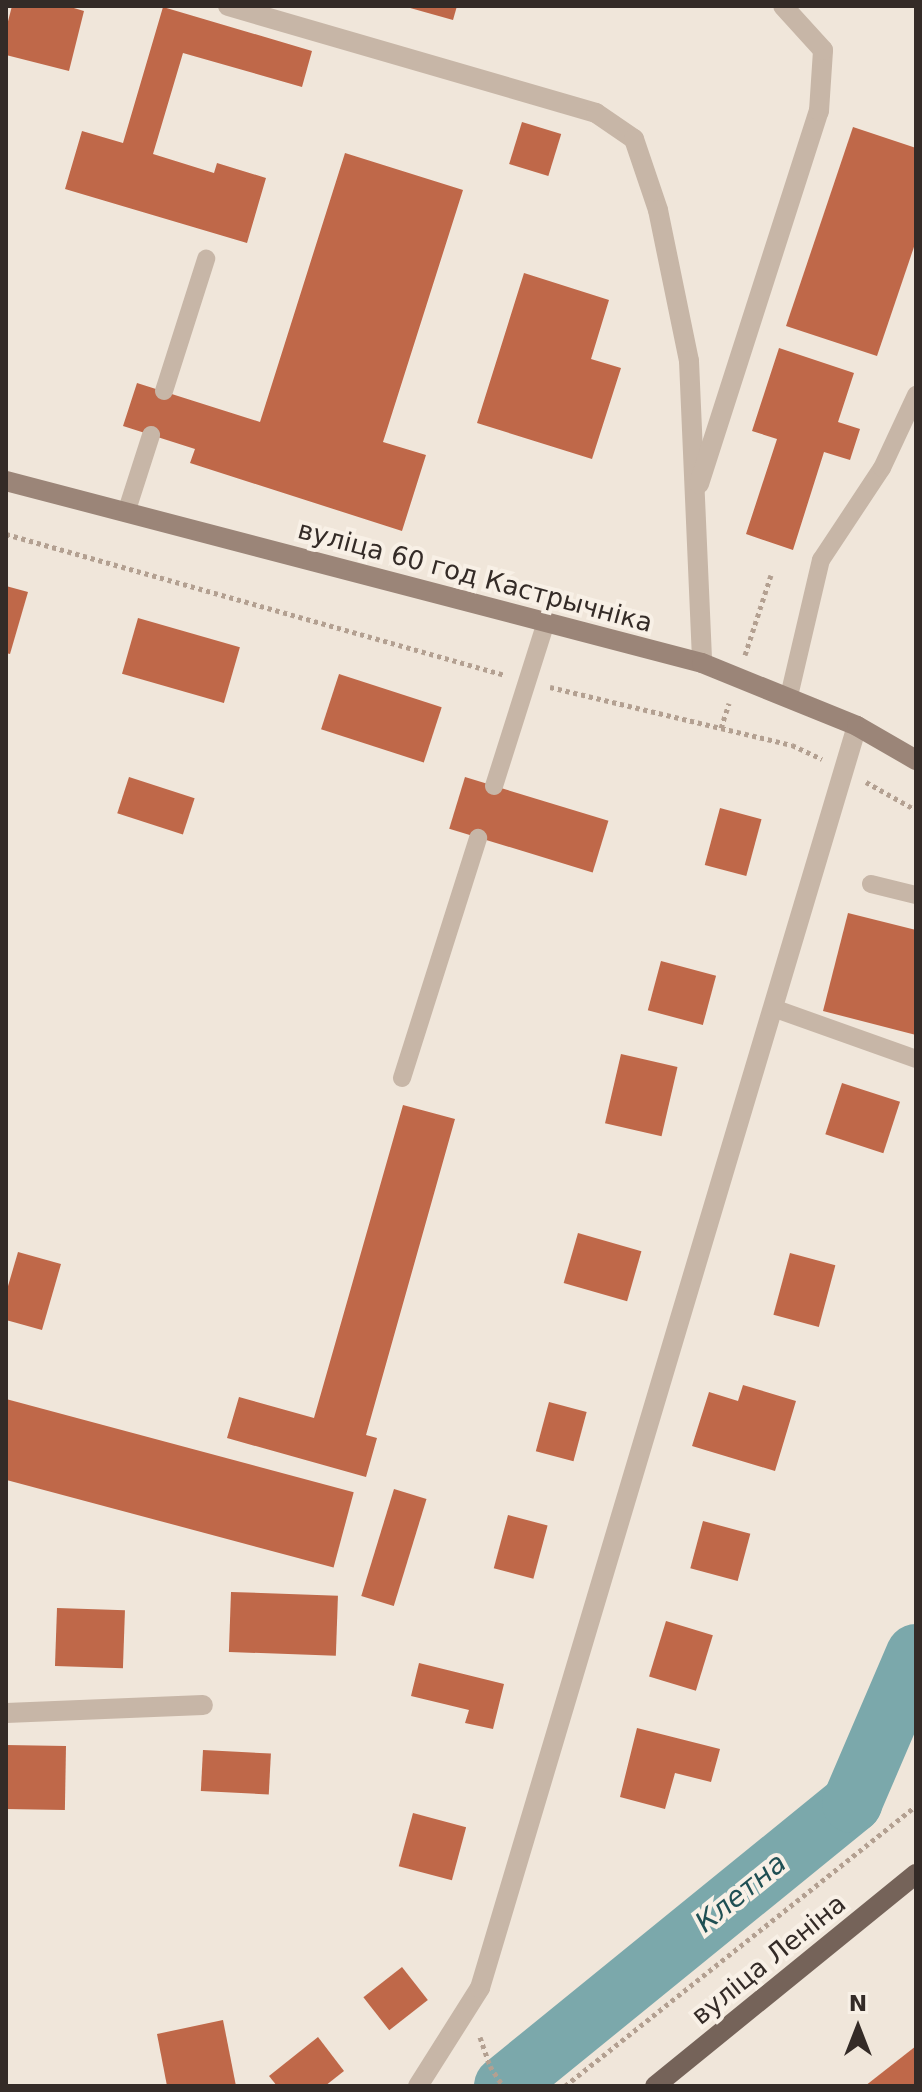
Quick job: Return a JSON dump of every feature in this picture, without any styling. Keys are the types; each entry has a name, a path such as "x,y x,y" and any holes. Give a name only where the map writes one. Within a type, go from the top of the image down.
{"main road":[{"name":"вуліца Леніна","path":"655,2086 916,1874"}],"street":[{"path":"228,6 596,113 634,139 658,210 689,361 702,663"},
{"path":"695,497 819,111 823,50 783,6"},
{"name":"вуліца 60 год Кастрычніка","path":"6,481 702,663 857,726 916,760"},
{"path":"418,2086 480,1988 857,726"},
{"path":"6,1713 203,1705"}],"lane":[{"path":"164,391 206,259"},
{"path":"789,696 821,560 882,468 916,395"},
{"path":"126,513 151,435"},
{"path":"494,786 546,622"},
{"path":"402,1078 478,838"},
{"path":"871,884 916,895"},
{"path":"773,1008 916,1059"}],"path":[{"path":"6,534 527,681 792,745 845,769 916,810"},
{"path":"565,2086 916,1806"},
{"path":"498,2079 503,2086"}],"building":[{"path":"12,6 67,6 84,11 69,71 6,55 6,29"},
{"path":"403,6 457,6 453,20"},
{"path":"163,7 312,51 302,87 183,53 153,154 214,173 217,163 266,178 247,243 65,189 82,131 123,143"},
{"path":"522,122 561,134 548,176 509,164"},
{"path":"853,127 916,148 916,241 877,356 786,326"},
{"path":"345,153 463,190 383,442 426,455 402,531 190,463 195,449 123,426 137,383 260,422"},
{"path":"524,273 609,300 591,359 621,368 592,459 477,423"},
{"path":"779,348 854,373 838,422 860,429 850,460 824,452 793,550 746,534 777,439 752,431"},
{"path":"6,586 28,592 10,654 6,653"},
{"path":"138,618 240,647 224,703 122,674"},
{"path":"339,674 442,707 424,763 321,729"},
{"path":"129,777 195,798 183,834 117,813"},
{"path":"465,777 608,821 593,872 449,829"},
{"path":"720,808 762,819 746,876 705,865"},
{"path":"848,913 916,930 916,1035 823,1011"},
{"path":"661,961 716,976 703,1025 648,1010"},
{"path":"621,1054 678,1067 662,1136 605,1123"},
{"path":"842,1083 900,1102 883,1153 825,1134"},
{"path":"403,1105 455,1119 366,1435 377,1438 366,1477 227,1438 239,1397 314,1418"},
{"path":"578,1233 641,1251 627,1301 564,1283"},
{"path":"18,1252 61,1264 42,1330 6,1320 6,1293"},
{"path":"790,1253 835,1265 819,1327 773,1315"},
{"path":"743,1385 796,1401 775,1471 692,1446 709,1392 738,1401"},
{"path":"6,1399 354,1492 334,1568 6,1480"},
{"path":"549,1402 587,1412 573,1461 536,1451"},
{"path":"394,1489 427,1499 394,1606 361,1596"},
{"path":"508,1515 548,1526 533,1579 494,1568"},
{"path":"703,1521 750,1534 738,1581 690,1568"},
{"path":"231,1592 338,1596 336,1656 229,1652"},
{"path":"57,1608 125,1610 123,1668 55,1666"},
{"path":"666,1621 713,1635 696,1691 649,1676"},
{"path":"419,1663 504,1684 493,1729 465,1723 469,1710 411,1696"},
{"path":"637,1728 720,1749 711,1782 675,1773 665,1809 620,1797"},
{"path":"6,1745 66,1746 65,1810 6,1809"},
{"path":"203,1750 271,1754 269,1795 201,1791"},
{"path":"413,1813 466,1827 452,1880 399,1866"},
{"path":"402,1967 428,2000 389,2030 363,1997"},
{"path":"223,2020 236,2086 167,2086 157,2034"},
{"path":"318,2037 344,2071 325,2086 277,2086 269,2076"},
{"path":"916,2046 916,2086 865,2086"}],"waterway":[{"name":"Клетна","path":"504,2086 852,1803 916,1654"}]}
